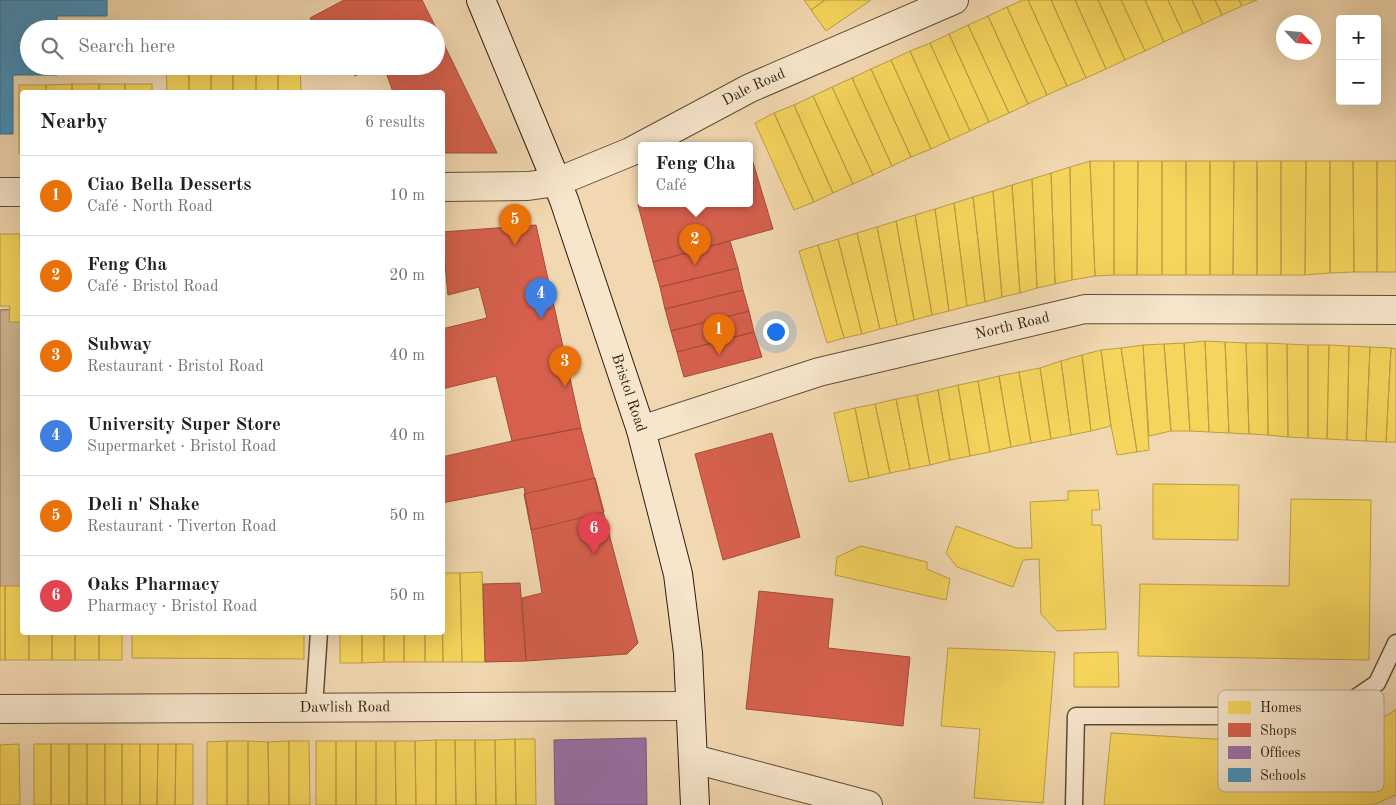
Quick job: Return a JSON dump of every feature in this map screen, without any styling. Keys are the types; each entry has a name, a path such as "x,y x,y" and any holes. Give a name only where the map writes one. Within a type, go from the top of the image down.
{"street":[{"name":"Bristol Road","path":"481,0 557,182 641,430 678,574 688,653 695,805"},
{"name":"Dale Road","path":"649,142 750,88 946,2"},
{"name":"Dale Road","path":"445,188 528,186 557,182 638,148"},
{"path":"0,192 20,192"},
{"name":"North Road","path":"641,430 818,372 1086,309 1396,310"},
{"name":"Dawlish Road","path":"0,709 690,706"},
{"path":"694,759 868,805"}],"lane":[{"path":"314,707 319,635"},
{"path":"1367,690 1377,683 1396,644"},
{"path":"1074,805 1076,716 1218,716"}],"shaded area":[{"path":"20,309 20,613 0,612 0,310"}],"building: Homes":[{"path":"804,0 825,0 811,10"},
{"path":"825,0 871,0 826,31 811,10"},
{"path":"1023,0 1028,0 1067,86 1047,95 1007,7"},
{"path":"1028,0 1051,0 1086,78 1067,86"},
{"path":"1051,0 1075,0 1106,69 1086,78"},
{"path":"1075,0 1098,0 1125,60 1106,69"},
{"path":"1098,0 1121,0 1145,51 1125,60"},
{"path":"1121,0 1145,0 1164,42 1145,51"},
{"path":"1145,0 1168,0 1183,33 1164,42"},
{"path":"1168,0 1192,0 1203,24 1183,33"},
{"path":"1192,0 1215,0 1222,15 1203,24"},
{"path":"1215,0 1239,0 1242,6 1222,15"},
{"path":"1239,0 1257,0 1242,6"},
{"path":"1007,7 1047,95 1028,104 988,16"},
{"path":"988,16 1028,104 1009,113 968,25"},
{"path":"968,25 1009,113 989,122 949,34"},
{"path":"949,34 989,122 970,131 930,43"},
{"path":"930,43 970,131 950,140 910,51"},
{"path":"910,51 950,140 931,149 891,60"},
{"path":"891,60 931,149 911,157 871,69"},
{"path":"871,69 911,157 892,166 852,78"},
{"path":"166,75 189,75 189,90 167,90"},
{"path":"189,75 211,75 211,90 189,90"},
{"path":"211,75 233,75 233,90 211,90"},
{"path":"233,75 256,75 256,90 233,90"},
{"path":"256,75 278,75 278,90 256,90"},
{"path":"278,75 300,75 301,90 278,90"},
{"path":"852,78 892,166 873,175 832,87"},
{"path":"72,84 72,90 46,90 46,85"},
{"path":"72,84 99,84 99,90 72,90"},
{"path":"99,84 125,84 125,90 99,90"},
{"path":"125,84 152,84 152,90 125,90"},
{"path":"19,85 46,85 46,90 20,90 19,154"},
{"path":"832,87 873,175 853,184 813,96"},
{"path":"813,96 853,184 833,193 794,105"},
{"path":"794,105 833,193 814,202 774,113"},
{"path":"774,113 814,202 794,210 755,123"},
{"path":"1090,161 1095,276 1072,280 1070,167"},
{"path":"1090,161 1114,161 1114,275 1095,276"},
{"path":"1114,161 1138,161 1137,275 1114,275"},
{"path":"1138,161 1162,161 1162,275 1137,275"},
{"path":"1162,161 1186,161 1186,275 1162,275"},
{"path":"1186,161 1210,161 1210,275 1186,275"},
{"path":"1210,161 1234,161 1233,275 1210,275"},
{"path":"1234,161 1257,161 1257,275 1233,275"},
{"path":"1257,161 1281,161 1281,275 1257,275"},
{"path":"1281,161 1306,161 1305,275 1281,275"},
{"path":"1306,161 1330,161 1330,273 1305,275"},
{"path":"1330,161 1353,161 1354,272 1330,273"},
{"path":"1353,161 1377,161 1377,272 1354,272"},
{"path":"1377,161 1396,161 1396,272 1377,272"},
{"path":"1070,167 1072,280 1055,284 1051,173"},
{"path":"1051,173 1055,284 1037,288 1032,179"},
{"path":"1032,179 1037,288 1020,293 1012,185"},
{"path":"1012,185 1020,293 1002,297 993,191"},
{"path":"993,191 1002,297 985,302 973,197"},
{"path":"973,197 985,302 967,306 954,203"},
{"path":"954,203 967,306 949,311 935,209"},
{"path":"935,209 949,311 932,315 915,215"},
{"path":"915,215 932,315 914,320 896,221"},
{"path":"896,221 914,320 897,325 877,227"},
{"path":"877,227 897,325 880,329 857,233"},
{"path":"857,233 880,329 862,334 838,239"},
{"path":"0,234 20,234 20,322 9,322 10,306 0,306"},
{"path":"838,239 862,334 844,338 818,245"},
{"path":"818,245 844,338 827,343 799,251"},
{"path":"1205,341 1209,432 1190,431 1184,343"},
{"path":"1205,341 1225,342 1229,433 1209,432"},
{"path":"1225,342 1246,343 1249,434 1229,433"},
{"path":"1184,343 1190,431 1171,431 1164,344"},
{"path":"1246,343 1267,343 1268,435 1249,434"},
{"path":"1267,343 1287,344 1288,437 1268,435"},
{"path":"1164,344 1171,431 1149,436 1143,345"},
{"path":"1287,344 1308,345 1308,438 1288,437"},
{"path":"1143,345 1149,450 1137,452 1121,348"},
{"path":"1308,345 1329,345 1327,439 1308,438"},
{"path":"1329,345 1349,346 1347,440 1327,439"},
{"path":"1349,346 1370,347 1366,441 1347,440"},
{"path":"1370,347 1391,348 1386,442 1366,441"},
{"path":"1121,348 1137,452 1117,455 1111,426 1101,350"},
{"path":"1391,348 1396,349 1396,442 1386,442"},
{"path":"1101,350 1111,426 1091,431 1082,355"},
{"path":"1082,355 1091,431 1071,435 1061,361"},
{"path":"1061,361 1071,435 1051,439 1040,368"},
{"path":"1040,368 1051,439 1031,443 1019,372"},
{"path":"1019,372 1031,443 1011,447 999,376"},
{"path":"999,376 1011,447 990,452 978,381"},
{"path":"978,381 990,452 970,456 958,385"},
{"path":"958,385 970,456 950,460 938,390"},
{"path":"938,390 950,460 930,465 917,395"},
{"path":"917,395 930,465 910,469 896,399"},
{"path":"896,399 910,469 890,473 875,404"},
{"path":"875,404 890,473 869,478 855,408"},
{"path":"855,408 869,478 849,482 834,413"},
{"path":"1153,484 1239,485 1238,540 1153,539"},
{"path":"1098,490 1100,510 1092,510 1092,525 1101,525 1106,629 1057,631 1041,614 1039,559 1023,560 1013,587 957,567 946,553 956,526 1016,548 1032,548 1030,502 1068,500 1068,491"},
{"path":"1291,499 1371,500 1369,660 1138,656 1140,584 1289,586"},
{"path":"861,546 927,562 927,569 950,579 946,600 835,575 837,557"},
{"path":"482,572 485,662 462,662 460,573"},
{"path":"445,573 460,573 462,662 443,662"},
{"path":"0,586 5,586 5,660 0,660"},
{"path":"5,586 20,586 20,635 29,635 29,660 5,660"},
{"path":"29,635 52,635 52,660 29,660"},
{"path":"52,635 75,635 75,660 52,660"},
{"path":"75,635 99,635 99,660 75,660"},
{"path":"99,635 122,635 122,660 99,660"},
{"path":"132,635 304,635 304,659 132,658"},
{"path":"340,635 362,635 362,663 340,663"},
{"path":"362,635 384,635 384,662 362,663"},
{"path":"384,635 404,635 404,662 384,662"},
{"path":"404,635 425,635 425,662 404,662"},
{"path":"425,635 442,635 443,662 425,662"},
{"path":"948,648 1055,652 1043,803 974,798 980,729 941,726"},
{"path":"1118,652 1119,687 1074,687 1074,653"},
{"path":"1396,709 1396,795 1373,805 1104,805 1111,733 1218,739 1218,792 1384,792 1384,717"},
{"path":"515,739 535,739 536,805 516,805"},
{"path":"515,739 516,805 496,805 495,740"},
{"path":"436,740 455,740 456,805 436,805"},
{"path":"436,740 436,805 416,805 415,741"},
{"path":"455,740 475,740 476,805 456,805"},
{"path":"475,740 495,740 496,805 476,805"},
{"path":"227,741 248,741 248,805 227,805"},
{"path":"227,741 227,805 207,805 207,742"},
{"path":"248,741 268,742 269,805 248,805"},
{"path":"289,741 309,741 310,805 289,805"},
{"path":"289,741 289,805 269,805 268,742"},
{"path":"316,741 336,741 336,805 316,805"},
{"path":"336,741 356,741 356,805 336,805"},
{"path":"356,741 376,741 376,805 356,805"},
{"path":"376,741 395,741 396,805 376,805"},
{"path":"395,741 415,741 416,805 396,805"},
{"path":"19,744 20,805 0,805 0,745"},
{"path":"34,744 51,744 51,805 34,805"},
{"path":"51,744 69,744 69,805 51,805"},
{"path":"69,744 87,744 87,805 69,805"},
{"path":"87,744 105,744 105,805 87,805"},
{"path":"105,744 122,744 122,805 105,805"},
{"path":"122,744 140,744 140,805 122,805"},
{"path":"140,744 158,744 157,805 140,805"},
{"path":"158,744 176,744 175,805 157,805"},
{"path":"176,744 193,744 193,805 175,805"}],"building: Shops":[{"path":"344,0 422,0 432,20 311,20 310,18"},
{"path":"445,47 497,153 445,153 445,90 392,90 387,75 445,75"},
{"path":"753,162 773,229 653,262 639,207 753,207"},
{"path":"536,225 581,428 512,441 496,376 445,388 445,328 487,318 479,287 448,295 445,264 445,232"},
{"path":"730,241 738,268 660,287 653,262"},
{"path":"738,268 743,290 665,309 660,287"},
{"path":"743,290 749,311 671,331 665,309"},
{"path":"749,311 754,332 677,352 671,331"},
{"path":"754,332 762,357 684,377 677,352"},
{"path":"581,428 638,643 627,654 526,661 522,598 542,593 524,487 445,502 445,456"},
{"path":"772,433 800,537 723,560 695,454"},
{"path":"595,478 604,512 531,530 524,494"},
{"path":"520,583 526,661 485,662 483,584"},
{"path":"759,591 833,599 828,648 910,657 903,726 746,709"}],"building: Offices":[{"path":"646,738 647,805 555,805 554,740"}],"building: Schools":[{"path":"0,0 107,0 107,16 57,16 57,20 20,20 20,75 13,75 13,134 0,134"}],"place":[{"name":"Deli n' Shake","path":"515,245"},
{"name":"Feng Cha","path":"695,265"},
{"name":"University Super Store","path":"541,319"},
{"name":"Ciao Bella Desserts","path":"719,355"},
{"name":"Subway","path":"565,387"},
{"name":"Oaks Pharmacy","path":"594,554"}]}
